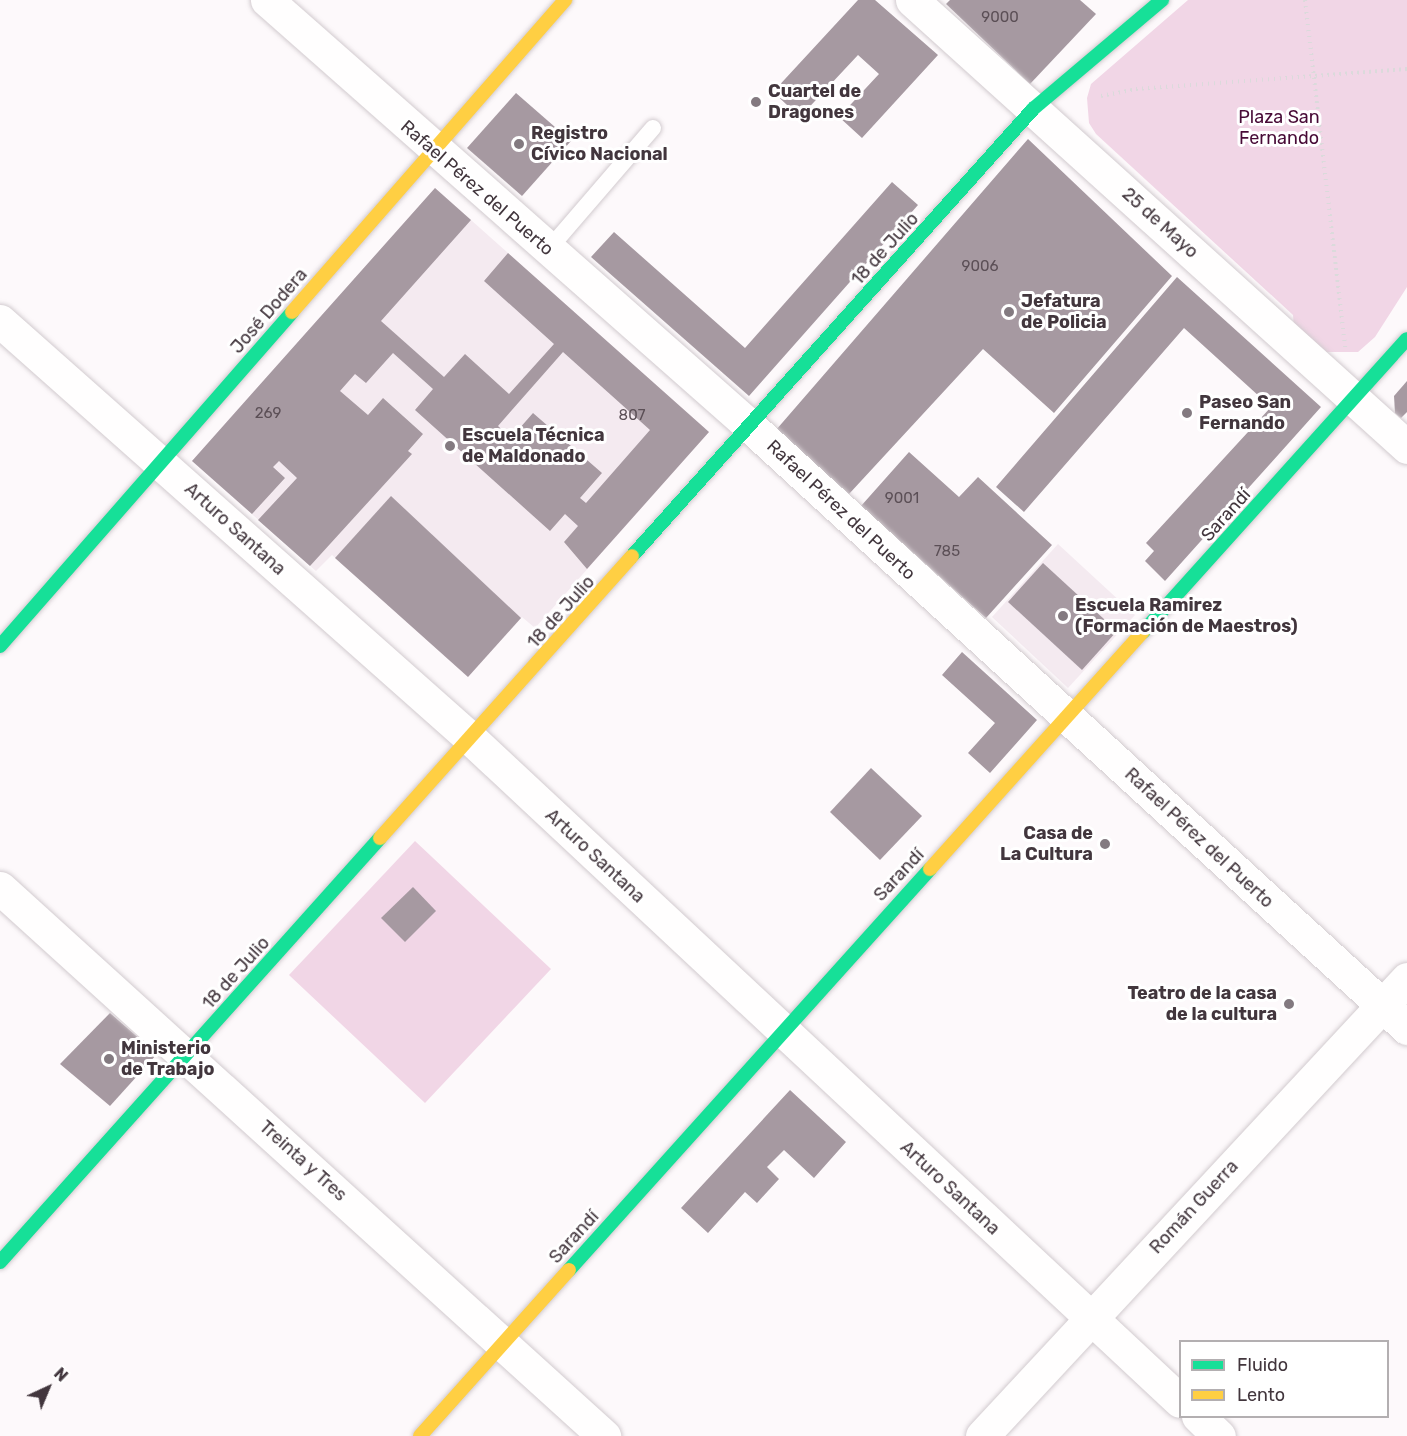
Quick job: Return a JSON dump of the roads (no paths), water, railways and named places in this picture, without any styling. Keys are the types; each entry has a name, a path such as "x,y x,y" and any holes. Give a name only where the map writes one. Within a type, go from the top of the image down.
{"street":[{"name":"Rafael Pérez del Puerto","path":"267,0 433,149 751,427 1407,1029"},
{"name":"José Dodera","path":"0,646 565,0"},
{"name":"25 de Mayo","path":"912,0 1407,447"},
{"name":"18 de Julio","path":"0,1262 1033,110 1162,0"},
{"name":"Arturo Santana","path":"0,321 470,738 781,1031 1179,1400"},
{"name":"Sarandí","path":"420,1436 781,1031 1068,718 1407,339"},
{"name":"Treinta y Tres","path":"0,888 604,1436"},
{"name":"Román Guerra","path":"982,1436 1089,1317 1407,979"},
{"path":"1200,1418 1219,1436"}],"lane":[{"path":"548,250 653,128"}],"place":[{"name":"Cuartel de Dragones","path":"756,102"},
{"name":"Registro Cívico Nacional","path":"519,144"},
{"name":"Jefatura de Policia","path":"1009,312"},
{"name":"Paseo San Fernando","path":"1187,413"},
{"name":"Escuela Técnica de Maldonado","path":"450,446"},
{"name":"Escuela Ramirez (Formación de Maestros)","path":"1063,616"},
{"name":"Casa de La Cultura","path":"1105,844"},
{"name":"Teatro de la casa de la cultura","path":"1289,1004"},
{"name":"Ministerio de Trabajo","path":"109,1059"}],"park label":[{"name":"Plaza San Fernando","path":"1279,128"}]}
